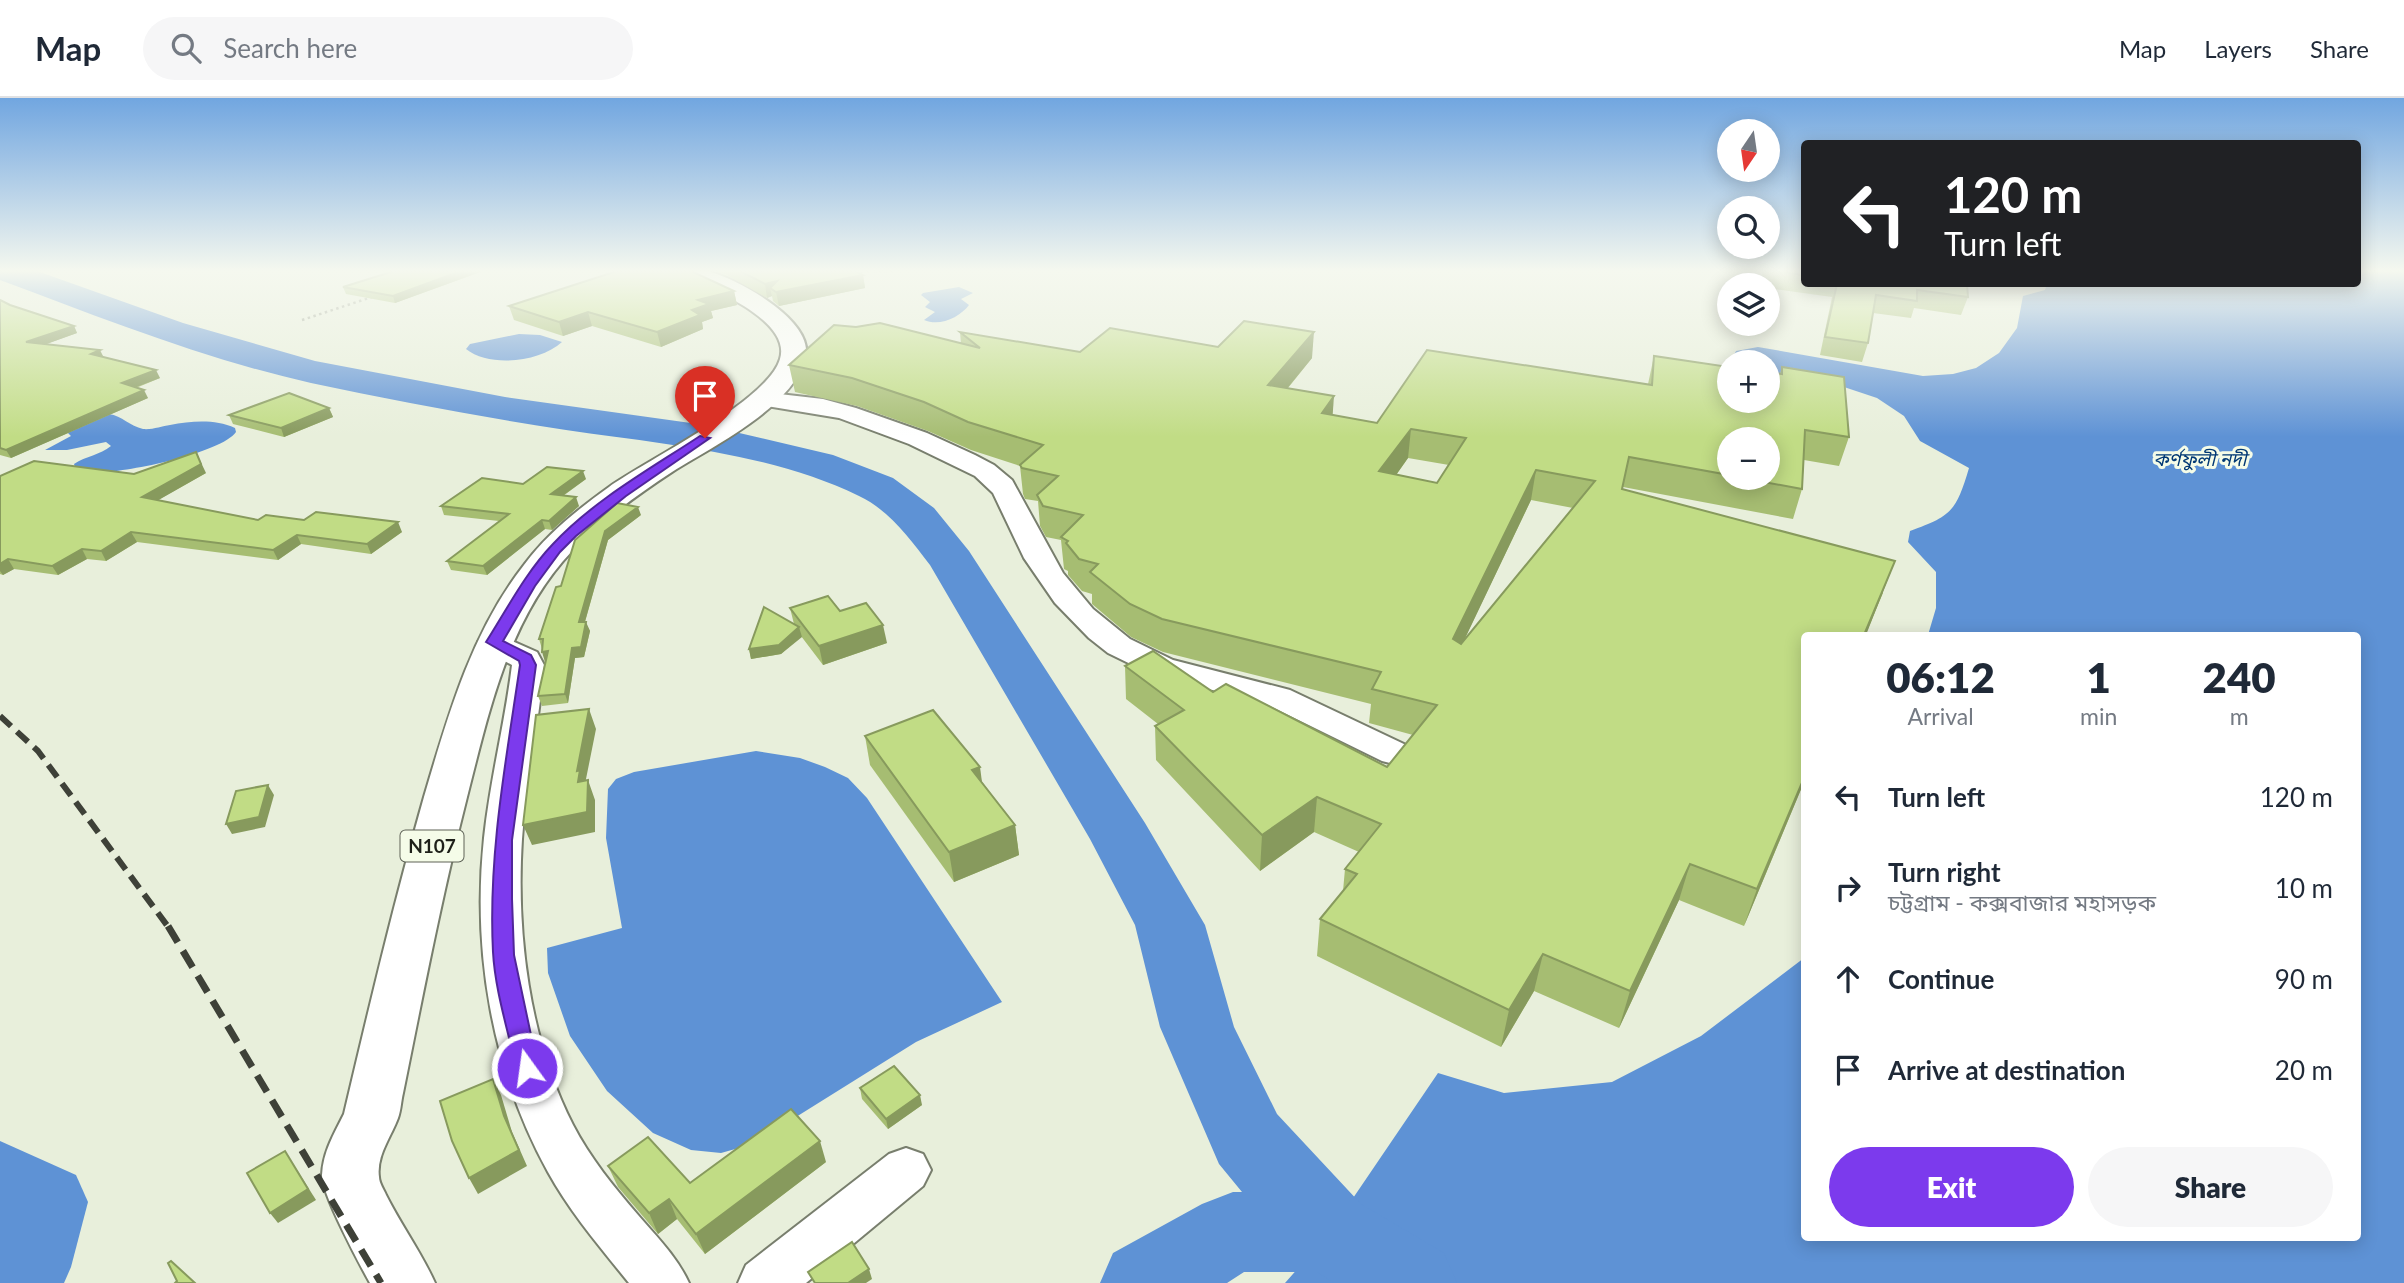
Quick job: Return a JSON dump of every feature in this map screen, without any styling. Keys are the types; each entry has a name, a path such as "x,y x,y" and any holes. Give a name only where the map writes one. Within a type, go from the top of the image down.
{"highway":[{"name":"N107","path":"404,1283 375,1235 350,1178 354,1151 371,1116 426,866 481,672 494,642 555,549 594,514 753,405 783,378 792,365 795,346 792,335 783,326"}],"street":[{"path":"753,405 835,409 977,465 999,482 1009,496 1027,536 1063,595 1121,649 1162,667 1278,698 1394,753"},
{"path":"494,642 526,659 528,665 503,840 502,899 503,955 527,1068 555,1139 583,1185 662,1283"},
{"path":"765,1283 906,1170"}],"water":[{"name":"কর্ণফুলী নদী","path":"2017,326 2404,326 2404,1283 1285,1283 1330,1232 1438,1073 1504,1093 1612,1082 1701,1036 1801,960 1801,1241 2361,1241 2361,632 1929,632 1936,608 1936,572 1908,542 1910,531 1935,521 1950,510 1960,494 1969,468 1920,441 1904,416 1877,398 1832,383 1780,373 1780,351 1923,376 1953,374 1976,368 1999,353"},
{"path":"519,334 540,335 562,342 541,354 515,360 488,359 466,349 470,344"},
{"name":"কর্ণফুলী নদী","path":"1758,347 1775,350 1742,350"},
{"path":"109,414 143,429 203,422 227,425 235,428 236,432 227,440 194,454 115,471 92,471 75,467 74,464 111,446 106,442 67,450 45,450 71,436 65,430"},
{"path":"756,751 800,758 848,778 867,798 1002,1002 916,1042 753,1144 721,1153 691,1150 653,1133 607,1091 570,1036 548,973 547,948 622,928 606,838 608,789 616,779 634,772"}],"building":[{"path":"0,326 73,326 26,342 100,350 91,354 156,370 122,383 144,390 6,450 0,448"},
{"path":"637,326 671,326 657,332"},
{"path":"833,326 893,326 980,348 960,332 1080,352 1110,328 1218,347 1239,326 1278,326 1314,332 1268,385 1334,396 1322,413 1377,423 1427,350 1652,385 1654,356 1717,365 1717,413 1780,413 1782,367 1844,377 1849,437 1805,430 1802,489 1780,485 1780,427 1717,427 1717,473 1629,457 1622,489 1895,561 1865,632 1801,632 1801,785 1757,889 1690,864 1630,991 1543,954 1509,1010 1320,919 1357,874 1345,869 1381,824 1317,797 1262,835 1155,726 1184,710 1125,666 1153,651 1213,692 1226,684 1387,767 1437,705 1372,689 1381,672 1162,619 1130,604 1090,572 1098,564 1079,559 1066,543 1068,541 1061,537 1083,515 1043,506 1037,495 1058,476 1022,468 1020,465 1043,445 968,422 924,402 852,378 789,365","holes":["1411,429 1466,438 1437,483 1379,471","1536,470 1595,481 1461,644 1453,639"]},
{"path":"1827,326 1871,326 1868,343 1825,337"},
{"path":"289,393 329,408 281,428 229,415"},
{"path":"196,452 201,464 142,497 258,520 266,515 304,520 316,512 398,522 367,544 297,535 273,550 131,532 101,551 82,549 52,566 8,559 0,564 0,476 34,461 134,474"},
{"path":"547,467 583,471 551,494 576,497 549,521 542,520 483,566 447,561 509,514 441,506 482,478 523,484"},
{"path":"617,503 638,507 605,531 579,622 586,622 581,647 572,648 565,694 538,696 548,651 542,652 543,639 539,639 556,587 561,586 575,540"},
{"path":"828,596 840,611 866,603 883,625 819,646 790,608"},
{"path":"764,607 799,627 779,645 749,649"},
{"path":"589,709 577,771 580,770 578,782 588,780 587,812 523,825 536,715"},
{"path":"933,710 980,767 972,770 1015,825 949,852 865,736"},
{"path":"268,785 259,817 226,824 236,791"},
{"path":"894,1066 920,1095 886,1119 860,1088"},
{"path":"493,1079 504,1116 519,1150 469,1178 452,1141 440,1101"},
{"path":"791,1109 820,1141 696,1234 669,1199 649,1213 608,1166 648,1137 690,1183"},
{"path":"285,1151 308,1189 270,1213 247,1173"},
{"path":"852,1242 869,1269 848,1283 815,1283 808,1272"},
{"path":"171,1261 195,1283 175,1283 177,1281 168,1263"}],"waterway":[{"path":"157,326 310,371 505,409 705,438 818,464 877,487 918,518 952,561 1122,839 1170,925 1197,1027 1248,1139 1330,1232"},
{"path":"0,1179 46,1202 27,1267 15,1283"},
{"path":"1145,1283 1233,1232 1330,1232"},
{"path":"1330,1232 1412,1283"}],"railway":[{"path":"0,716 38,751 169,928"},
{"path":"168,926 381,1283"}],"route":[{"path":"527,1068 503,955 502,899 503,840 528,665 526,659 494,642 528,586 555,549 571,533 622,493 705,438"}]}
